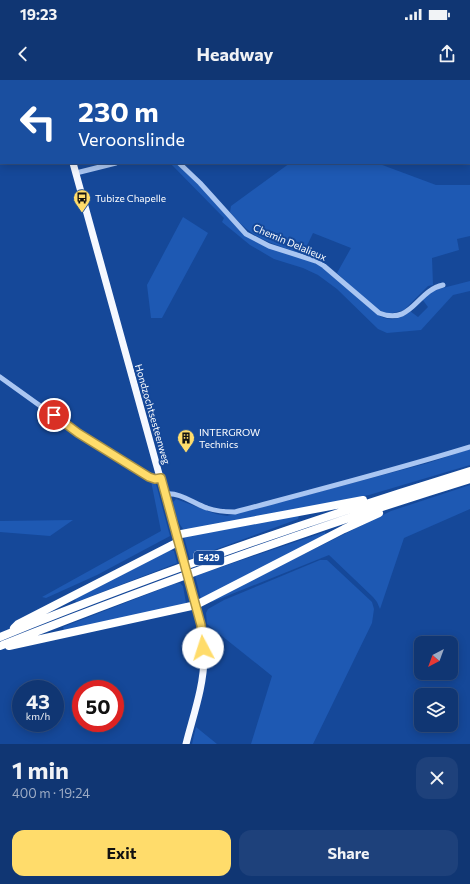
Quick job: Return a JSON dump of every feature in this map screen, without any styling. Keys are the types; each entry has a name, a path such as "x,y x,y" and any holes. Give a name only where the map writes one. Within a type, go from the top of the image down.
{"highway":[{"name":"E429","path":"2,636 198,562 416,487 470,471"},
{"name":"E429","path":"0,647 202,569 470,479"},
{"path":"2,636 18,624 178,542 416,487"},
{"path":"0,647 13,646 195,602 383,511 412,501 426,493"}],"main road":[{"name":"Hondzochtsesteenweg","path":"73,164 166,494 201,625 204,657 203,670 186,744"}],"street":[{"path":"76,172 112,164"},
{"name":"Chemin Delalieux","path":"180,164 200,183 246,234 269,246 320,263 379,313 388,316 397,316 405,313 430,290 437,286 443,285"},
{"path":"0,377 78,433 149,477 155,479 161,478"},
{"path":"166,494 174,494 207,508 222,512 235,512 361,479 470,447"}],"shaded area":[{"path":"171,164 178,164 253,239 320,265 384,318 396,319 410,311 418,317 428,307 422,299 431,291 470,281 470,291 453,295 421,330 387,333 378,329 337,289 318,275 303,268 274,259 250,245 222,222 224,218"},
{"path":"289,164 380,164 436,185 470,185 470,236 457,239 459,250 432,258 433,285 428,286 404,310 389,314 376,309 337,273 351,248 313,233 303,254 271,243 246,229 230,212 231,206"},
{"path":"183,217 208,233 162,318 151,318 147,285"},
{"path":"470,449 470,465 369,495 185,531 175,514 173,502 176,499 216,514 227,516 428,463"},
{"path":"151,481 156,484 170,536 97,575 46,598 42,597 161,531"},
{"path":"470,485 470,509 404,538 380,609 373,597 329,555 212,602 211,600 391,511"},
{"path":"299,515 298,519 190,559 184,537"},
{"path":"73,520 50,536 0,532 0,521"},
{"path":"325,532 326,535 201,599 195,576"},
{"path":"169,550 174,551 177,563 76,602 75,599"},
{"path":"320,560 327,560 372,602 374,609 372,623 313,744 251,744 272,676 207,624 206,613 208,609 224,600"},
{"path":"180,583 183,586 186,603 183,605 64,631 63,627"},
{"path":"196,727 217,744 192,744"}],"place":[{"name":"Tubize Chapelle","path":"82,213"},
{"name":"INTERGROW Technics","path":"186,453"}],"route":[{"path":"54,415 78,433 149,477 155,479 161,478 201,625 203,648"}]}
